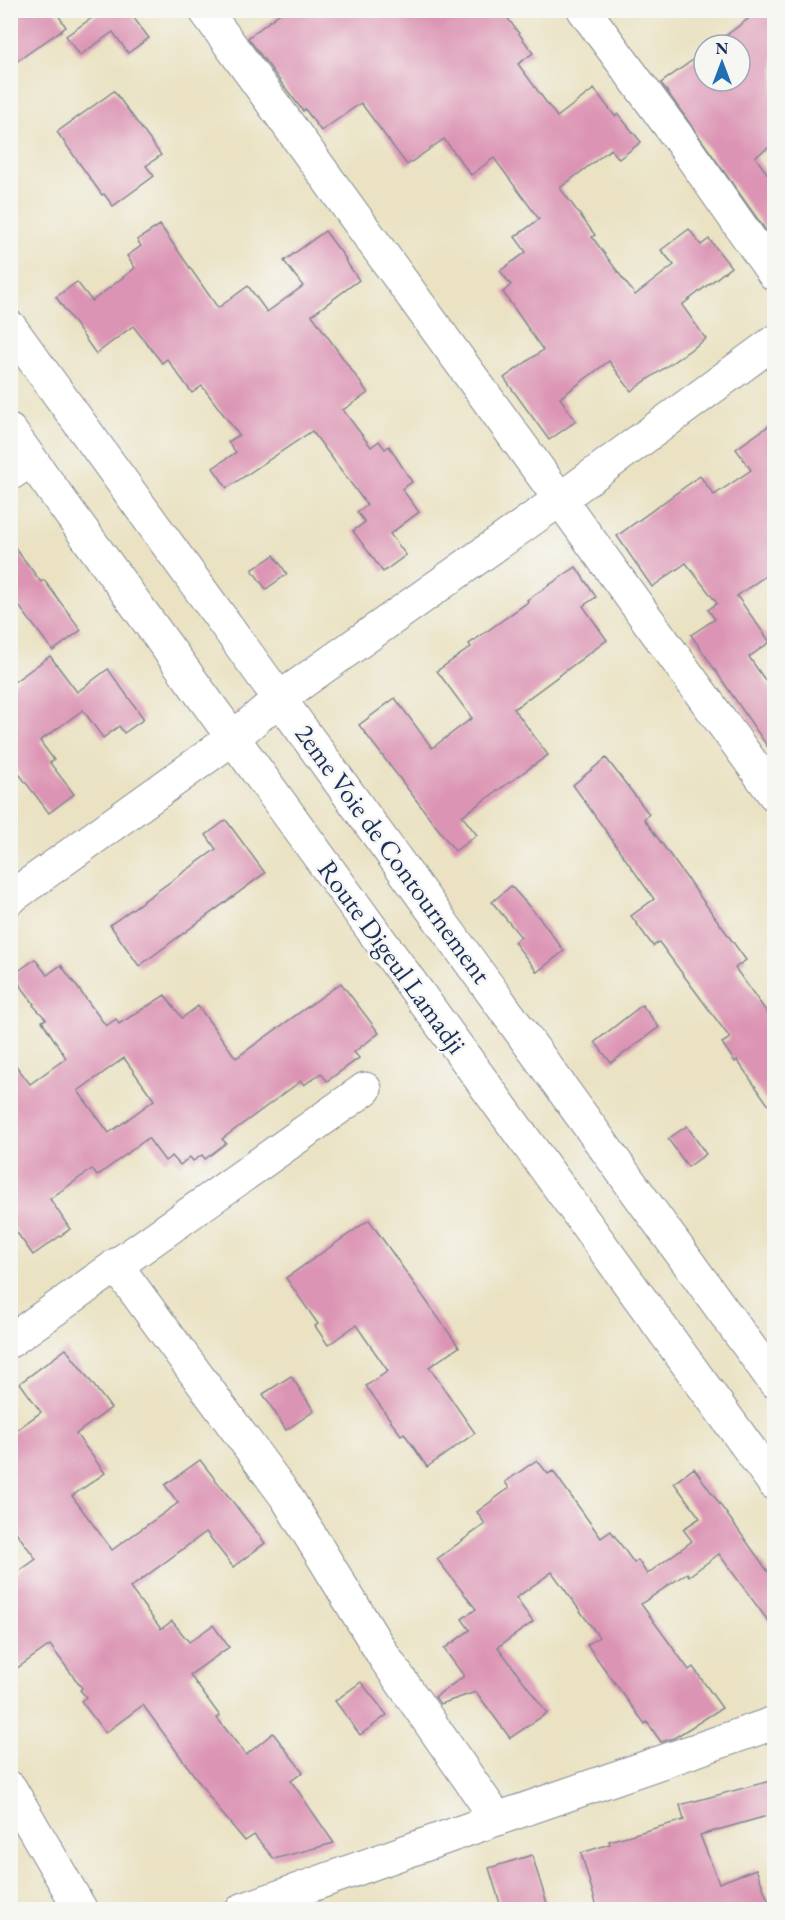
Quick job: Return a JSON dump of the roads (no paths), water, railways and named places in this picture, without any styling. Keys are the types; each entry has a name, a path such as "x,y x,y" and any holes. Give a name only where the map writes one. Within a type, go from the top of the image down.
{"street":[{"path":"205,10 774,794"},
{"path":"584,10 680,140 774,274"},
{"name":"2eme Voie de Contournement","path":"10,327 774,1381"},
{"path":"10,898 233,738 280,698 559,500 774,342"},
{"name":"Route Digeul Lamadji","path":"10,431 21,467 233,738 774,1483"},
{"path":"10,1341 365,1089"},
{"path":"116,1264 287,1498 385,1658 497,1819"},
{"path":"242,1910 774,1723"},
{"path":"10,1788 81,1910"}]}
